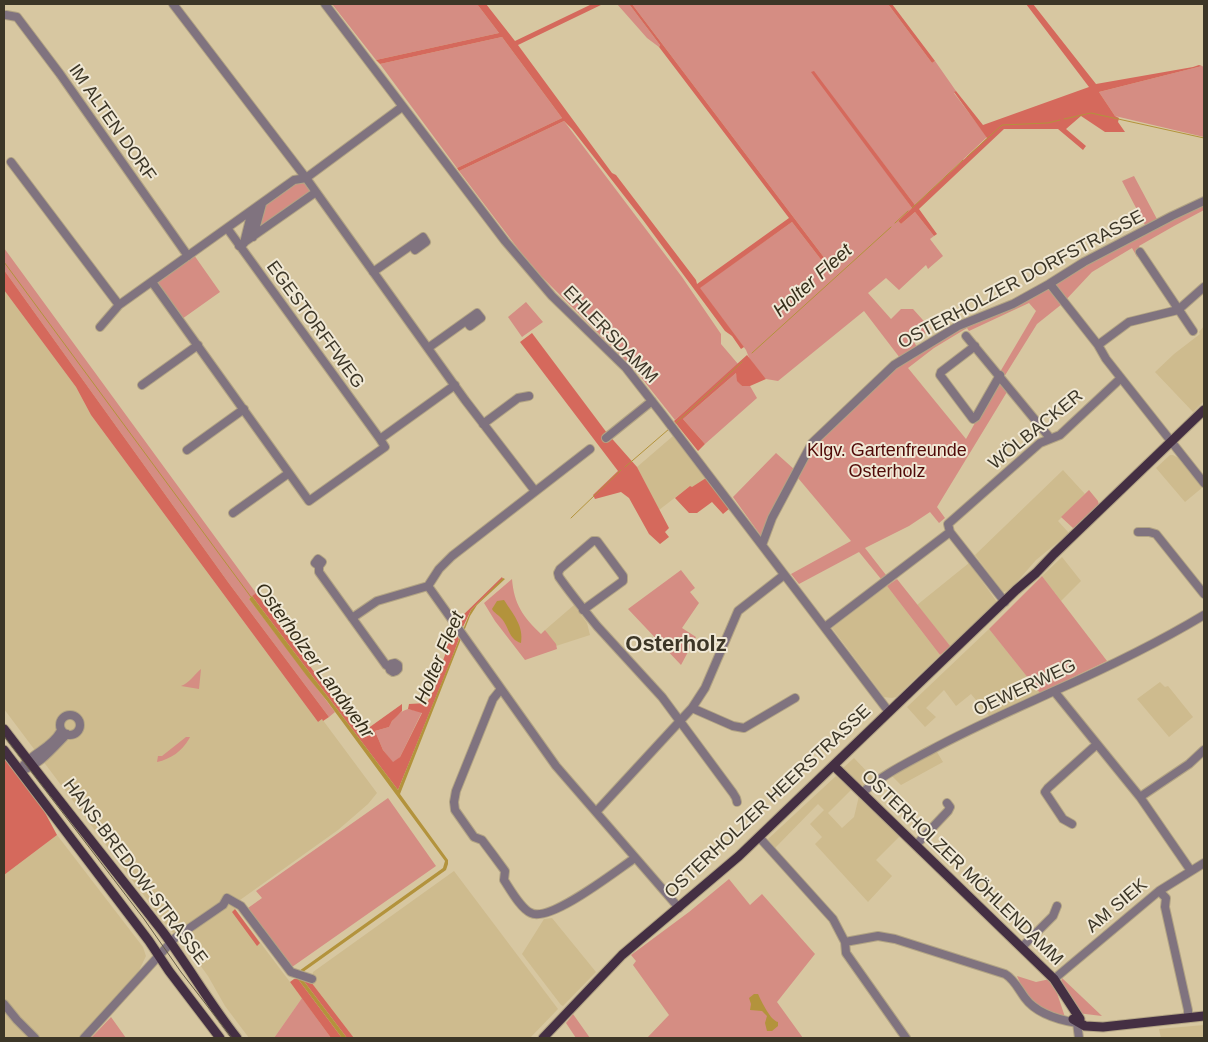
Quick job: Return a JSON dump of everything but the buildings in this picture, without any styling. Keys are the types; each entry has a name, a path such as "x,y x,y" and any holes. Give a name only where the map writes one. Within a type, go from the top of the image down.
{"main road":[{"name":"OSTERHOLZER HEERSTRASSE","path":"543,1038 622,956 759,837 1016,590 1029,581 1054,554 1204,410"},
{"name":"HANS-BREDOW-STRASSE","path":"4,729 170,943 236,1038"},
{"name":"HANS-BREDOW-STRASSE","path":"4,750 220,1038"},
{"name":"OSTERHOLZER MÖHLENDAMM","path":"834,766 1054,979 1065,995 1073,1020 1078,1020"},
{"path":"1078,1020 1085,1026 1103,1027 1204,1016"}],"street":[{"path":"173,4 306,178 455,385 535,491"},
{"name":"EHLERSDAMM","path":"325,4 530,272 626,368 889,712"},
{"name":"IM ALTEN DORF","path":"6,15 17,17 60,74 188,256"},
{"path":"100,327 119,305 294,180 306,178 402,107"},
{"path":"11,162 119,305"},
{"path":"241,245 316,192"},
{"name":"OSTERHOLZER DORFSTRASSE","path":"762,545 772,518 812,443 889,369 958,326 1013,304 1050,284 1084,262 1204,201"},
{"path":"253,237 262,204"},
{"path":"241,245 252,211"},
{"name":"EGESTORFFWEG","path":"227,228 380,439"},
{"path":"373,272 412,245"},
{"path":"1140,252 1193,331"},
{"path":"152,282 310,501 385,447 380,439 455,385"},
{"path":"1050,284 1098,345 1099,350 1204,483"},
{"path":"1098,345 1129,322 1178,310 1204,287"},
{"path":"428,348 466,320"},
{"path":"966,336 1050,438"},
{"path":"142,385 198,345"},
{"path":"975,346 941,372 940,375 973,419 1000,376"},
{"name":"WÖLBACKER","path":"824,627 949,529 950,521 1040,443 1060,435 1121,378"},
{"path":"484,424 518,398 529,396"},
{"path":"606,438 652,401"},
{"path":"187,450 244,409"},
{"path":"352,618 377,601 428,586 452,556 590,449"},
{"path":"233,513 289,473"},
{"path":"949,529 1004,602"},
{"path":"1138,532 1156,534 1204,594"},
{"path":"584,610 622,581 623,576 597,541 593,541 560,569 558,573 584,610 597,626 646,679 679,721 734,793 736,802"},
{"path":"319,566 319,572 386,665 389,666"},
{"path":"596,812 692,708 705,688 738,611 784,575"},
{"path":"428,586 556,766 678,908"},
{"name":"OEWERWEG","path":"862,793 876,780 933,749 983,723 1172,634 1204,615"},
{"path":"501,690 493,699 456,791 454,802 455,810 474,837 482,840 505,871 504,880 525,909 536,915 558,909 635,858"},
{"path":"1054,691 1140,797 1191,871"},
{"path":"692,708 734,726 744,728 795,698"},
{"path":"20,772 27,770 31,763 54,749 64,732"},
{"path":"1072,824 1063,819 1045,792 1096,745"},
{"path":"1140,797 1189,764 1204,750"},
{"path":"916,845 948,811 950,807 947,803"},
{"path":"759,837 833,919 845,942 846,953 906,1038"},
{"name":"AM SIEK","path":"1054,979 1158,891 1204,863"},
{"path":"1158,891 1166,898 1165,907 1188,1010 1188,1018"},
{"path":"84,1038 170,943 223,905 227,898 241,906 291,972 308,978"},
{"path":"1022,948 1053,916 1057,906"},
{"path":"845,942 878,936 895,938 1006,974 1011,977 1027,1001 1032,1005 1055,1018 1078,1020 1079,1038"},
{"path":"4,1004 16,1020 35,1038"}],"shaded area":[{"path":"477,4 486,4 515,41 592,4 603,4 518,45 612,173 616,175 696,280 697,284 789,218 659,47 660,45 629,4 632,4 832,268 829,270 792,222 700,288 744,347 741,349 732,336 725,331 643,220 564,121 459,171 457,168 562,118 502,37 380,64 376,60 499,33"},
{"path":"888,4 892,4 935,61 932,63"},
{"path":"1026,4 1033,4 1096,84 1202,66 1099,92 1115,116 1119,118 1118,122 1125,132 1105,132 1081,116 1066,129 1086,146 1083,150 1058,129 1004,129 919,209 937,234 934,236 915,212 901,224 898,221 912,208 811,72 814,71 915,205 987,138 954,92 956,91 983,125 1089,87"},
{"path":"4,270 228,582 329,717 318,722 91,415 76,387 4,290"},
{"path":"4,290 76,387 91,415 318,722 322,719 377,793 368,804 338,830 240,900 235,909 302,998 274,1038 249,1038 225,1006 208,976 185,943 169,929 4,709"},
{"path":"1204,326 1204,401 1193,412 1155,372 1200,334 1199,332"},
{"path":"532,333 607,433 637,467 669,528 665,532 669,537 660,544 649,534 629,498 621,492 595,499 593,495 618,471 520,342"},
{"path":"747,355 766,379 750,386 742,386 737,381 736,373 683,419 705,444 698,451 674,421"},
{"path":"673,436 706,478 692,488 690,486 659,510 637,467"},
{"path":"1170,455 1180,459 1203,487 1185,502 1156,468"},
{"path":"1063,470 1085,494 1058,521 1068,534 1036,560 1009,591 1003,592 975,555"},
{"path":"706,478 729,509 723,514 712,502 697,513 689,513 675,498 690,486 692,487"},
{"path":"1062,557 1081,581 1061,601 1042,576"},
{"path":"969,563 997,602 951,647 917,605"},
{"path":"502,577 503,579 471,610 462,629 457,621"},
{"path":"503,578 505,579 477,605 470,616 400,794 448,860 446,870 303,972 303,980 347,1038 342,1038 298,979 299,971 443,868 445,861 249,599 252,596 398,790 471,610"},
{"path":"887,586 940,655 896,697 892,698 884,697 832,628"},
{"path":"256,593 360,734 402,704 402,711 389,727 375,731 383,750 393,762 400,757 422,713 408,709 409,704 427,703 439,679 437,677 445,655 445,648 456,634 459,639 398,790 252,596"},
{"path":"504,600 514,615 521,631 521,643 514,639 504,621 492,609 497,601"},
{"path":"574,605 587,623 590,635 556,646 545,630"},
{"path":"989,629 1040,693 990,717 971,694 956,706 944,690 926,708 936,717 925,727 907,707"},
{"path":"1160,682 1165,687 1168,686 1193,717 1169,737 1137,699"},
{"path":"937,752 943,762 901,785 892,776"},
{"path":"4,758 42,807 57,835 4,875"},
{"path":"854,758 874,779 865,786 859,785 843,768"},
{"path":"836,776 852,789 828,813 842,828 854,817 859,796 901,835 876,860 892,876 868,902 815,844 822,837 810,824 824,810 818,804 775,848 768,839"},
{"path":"57,835 143,947 146,956 132,985 84,1038 4,1038 4,875"},
{"path":"454,871 558,1009 530,1038 354,1038 311,982 313,972"},
{"path":"235,909 260,943 257,946 232,912"},
{"path":"552,918 596,972 563,1006 522,954 544,919"},
{"path":"298,979 342,1038 331,1038 290,982"},
{"path":"303,980 311,982 354,1038 347,1038"},
{"path":"754,994 758,994 769,1014 778,1022 778,1026 772,1031 767,1031 765,1023 767,1016 762,1011 750,1010 749,998"},
{"path":"1204,1025 1204,1038 1161,1038 1159,1029"}],"green space":[{"path":"332,4 477,4 499,33 376,60"},
{"path":"617,4 629,4 660,45 659,47 647,38"},
{"path":"632,4 888,4 932,63 935,61 956,91 954,93 987,137 915,205 813,71 912,208 898,221 901,224 915,212 934,236 930,239 943,256 928,269 926,265 899,290 886,278 868,293 891,319 901,309 913,309 931,329 914,342 917,347 900,358 864,311 778,381 766,379 750,360 746,350 699,288 792,222 829,270 832,268"},
{"path":"502,37 562,118 457,168 380,64"},
{"path":"1204,67 1204,137 1115,116 1099,92"},
{"path":"564,121 682,277 721,334 721,344 738,364 675,420 636,371 542,277 459,171"},
{"path":"1134,176 1158,221 1146,227 1122,181"},
{"path":"304,181 311,191 310,193 257,232 264,205 297,182"},
{"name":"Klgv. Gartenfreunde Osterholz","path":"1203,203 1204,210 1139,246 1143,253 1137,257 1132,248 1092,272 1062,304 1037,324 1004,377 1010,387 937,507 945,518 939,523 930,512 909,526 865,548 886,575 881,579 859,552 799,584 791,574 851,541 798,478 815,445 833,425 891,370 955,330","holes":["1029,303 1036,311 1000,372 999,380 966,439 908,368 934,348 967,328 969,331"]},
{"path":"4,248 256,593 249,599 335,712 329,717 228,582 4,270"},
{"path":"194,255 220,292 182,319 156,282"},
{"path":"526,302 543,322 522,337 508,317"},
{"path":"736,373 738,381 742,386 750,386 757,398 705,444 683,419"},
{"path":"776,453 795,470 761,536 733,497"},
{"path":"1089,490 1099,505 1073,528 1061,517"},
{"path":"681,570 695,588 690,592 699,603 682,628 696,637 681,665 628,609"},
{"path":"1042,576 1107,661 1040,693 989,629"},
{"path":"512,579 520,610 541,634 545,630 556,644 557,649 525,660 495,621 484,603"},
{"path":"897,579 951,647 940,655 887,586"},
{"path":"201,669 199,689 181,686 189,681"},
{"path":"408,709 422,712 400,757 393,763 383,750 375,731 389,727 397,716"},
{"path":"186,737 190,737 179,751 167,759 157,762 158,756 162,756"},
{"path":"388,798 436,866 292,967 248,908 262,898 256,891"},
{"path":"729,879 750,905 762,894 815,954 777,1002 803,1038 647,1038 669,1015 633,965 636,961 631,955 689,912"},
{"path":"1017,976 1036,982 1050,979 1065,1017 1041,1008 1035,1003 1025,992"},
{"path":"1062,978 1102,1016 1077,1013 1061,982"},
{"path":"302,998 331,1038 274,1038"},
{"path":"573,1014 590,1038 576,1038 566,1023"},
{"path":"111,1017 126,1038 91,1038"}],"waterway":[{"name":"Holter Fleet","path":"1064,119 1091,113 1204,138"},
{"name":"Holter Fleet","path":"967,157 1002,125 1048,123 1060,120"},
{"name":"Holter Fleet","path":"912,208 963,160"},
{"name":"Holter Fleet","path":"895,223 908,211"},
{"name":"Holter Fleet","path":"752,353 891,227"},
{"name":"Osterholzer Landwehr","path":"4,262 251,597"},
{"name":"Holter Fleet","path":"676,423 742,362"},
{"name":"Holter Fleet","path":"625,467 669,429"},
{"name":"Holter Fleet","path":"571,518 621,470"}],"tram line":[{"path":"4,736 232,1038"}],"district":[{"name":"Osterholz","path":"676,645"}]}
